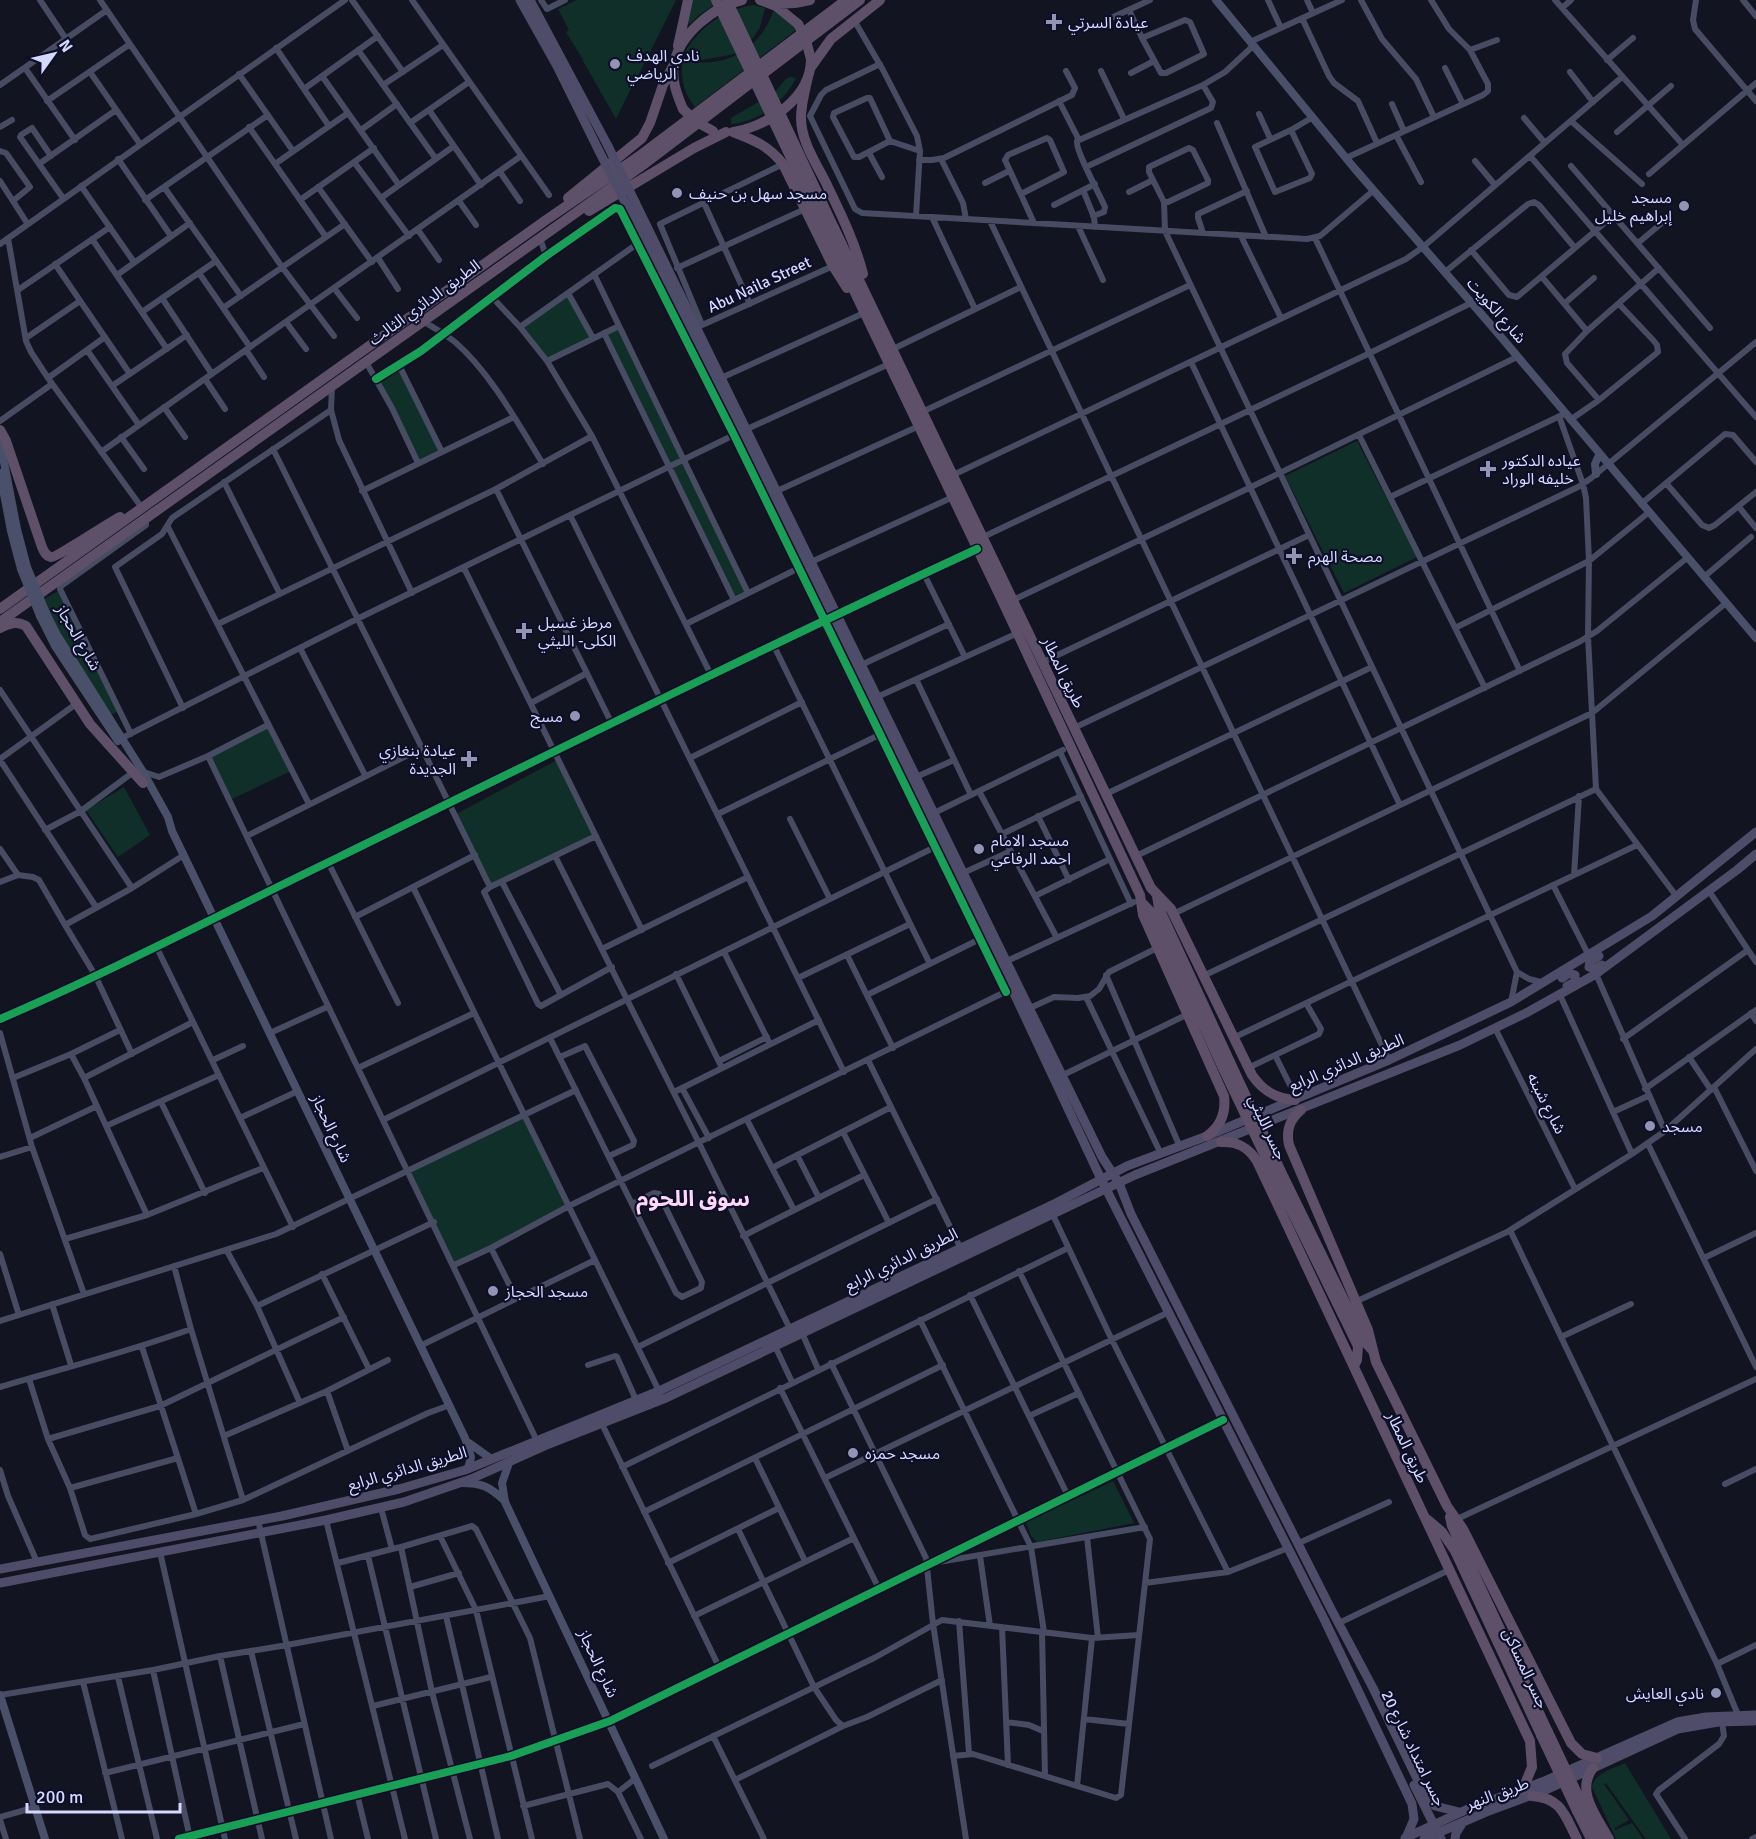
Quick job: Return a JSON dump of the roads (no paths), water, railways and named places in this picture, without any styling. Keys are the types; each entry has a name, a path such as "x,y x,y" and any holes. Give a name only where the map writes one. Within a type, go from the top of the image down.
{"highway":[{"path":"688,0 674,61 675,84 683,109 695,121 713,131 730,132 763,144 775,153 783,164 833,266 862,308"},
{"path":"716,0 830,230"},
{"path":"727,0 830,230"},
{"path":"546,220 559,205 642,138 674,61 691,33 706,18 728,4 742,0"},
{"path":"766,1 795,3 810,0"},
{"name":"الطريق الدائري الثالث","path":"0,609 316,391 546,220 638,157 846,0"},
{"name":"الطريق الدائري الثالث","path":"316,391 332,385 366,362 643,165 860,0"},
{"path":"561,223 575,219 694,148 730,132 752,127 778,114 798,94 809,68 825,45 880,0"},
{"path":"766,1 798,24 805,37 809,68 802,107 803,132 856,251 865,289"},
{"name":"طريق المطار","path":"830,230 865,289 1151,888 1168,905 1173,914 1247,1068 1256,1082 1267,1092 1298,1105 1287,1134 1289,1145 1370,1335 1376,1362 1564,1730 1577,1751 1595,1762"},
{"name":"طريق المطار","path":"830,230 862,308 1072,746 1157,948 1218,1081 1224,1096 1224,1113 1219,1124 1207,1136"},
{"path":"0,430 6,441 42,548 48,556 56,556 101,527 142,512"},
{"name":"الطريق الدائري الثالث","path":"0,622 142,512"},
{"path":"0,628 18,622 26,626 76,704 140,776"},
{"name":"جسر الليثي","path":"1157,896 1159,908 1250,1104 1364,1341 1373,1351"},
{"name":"جسر الليثي","path":"1139,902 1152,913 1272,1170 1358,1346 1354,1366"},
{"path":"1218,1081 1233,1082 1242,1077 1247,1068"},
{"name":"طريق المطار","path":"1221,1142 1235,1143 1248,1149 1263,1171 1530,1741 1532,1767 1528,1793"},
{"path":"1263,1171 1267,1163 1275,1158 1285,1156 1294,1159"},
{"name":"جسر المساكن","path":"1453,1515 1452,1526 1600,1839"},
{"name":"جسر المساكن","path":"1425,1518 1442,1532 1455,1551 1591,1839"},
{"path":"1530,1741 1541,1744 1552,1741 1564,1730"},
{"path":"1595,1762 1589,1773 1586,1792 1609,1839"},
{"path":"1528,1793 1553,1801 1560,1807 1577,1839"},
{"path":"1566,1817 1567,1812 1574,1806 1583,1804 1592,1806"}],"main road":[{"path":"520,0 603,149"},
{"path":"530,0 830,617 882,733 982,938 1012,989 1106,1190 1327,1625 1412,1804 1414,1819 1404,1838"},
{"name":"شارع الكويت","path":"1216,0 1565,417 1756,638"},
{"path":"631,205 699,326 740,432 777,491 804,565"},
{"name":"شارع الحجاز","path":"0,442 24,568"},
{"path":"1596,474 1595,464 1599,455"},
{"name":"شارع الحجاز","path":"0,472 10,531 56,645 140,776"},
{"name":"شارع الحجاز","path":"43,615 122,738 140,776 184,855 450,1405 471,1456 468,1469"},
{"path":"830,617 861,665 1007,961 1012,989 1030,1008 1102,1156 1119,1183 1131,1214 1427,1799 1435,1806 1462,1817 1455,1839"},
{"name":"الطريق الدائري الرابع","path":"0,1569 258,1521 399,1489 468,1469 490,1458 659,1391 795,1333 1119,1183 1221,1142 1511,1002 1546,983 1642,922 1677,897 1756,832"},
{"name":"الطريق الدائري الرابع","path":"0,1582 381,1508 431,1494 510,1463 549,1444 666,1398 775,1346 795,1333 960,1248 1089,1186 1113,1172 1460,1045 1526,1013 1596,974 1756,854"},
{"path":"1627,952 1619,954 1595,969 1589,967 1590,961 1630,937 1642,922"},
{"path":"1524,995 1533,995 1569,974 1575,975 1575,982 1538,1001 1526,1013"},
{"path":"1102,1156 1111,1163 1127,1166"},
{"path":"1089,1186 1093,1177 1093,1162"},
{"path":"1204,1382 1214,1376"},
{"name":"شارع الحجاز","path":"465,1438 475,1449 490,1458"},
{"name":"شارع الحجاز","path":"510,1463 502,1483 505,1502 610,1721 661,1838"},
{"name":"شارع الحجاز","path":"461,1483 478,1484 491,1488 505,1502"},
{"path":"1327,1625 1332,1627 1339,1623"},
{"name":"جسر امتداد شارع 20","path":"1363,1669 1365,1681 1436,1839"},
{"name":"جسر امتداد شارع 20","path":"1350,1674 1360,1685 1441,1839"},
{"path":"0,1695 45,1839"},
{"path":"1595,1762 1677,1722 1738,1714 1756,1715"},
{"path":"1595,1762 1678,1729 1722,1722 1756,1720"},
{"name":"طريق النهر","path":"1404,1838 1528,1793 1595,1762"},
{"name":"طريق النهر","path":"1424,1839 1462,1817"}],"street":[{"path":"40,0 66,39"},
{"path":"99,0 282,267 334,336"},
{"path":"0,244 345,0"},
{"path":"352,0 403,72"},
{"path":"412,0 549,195"},
{"path":"541,0 547,9 565,0"},
{"path":"1111,18 1150,0"},
{"path":"1268,0 1281,28"},
{"path":"1308,0 1313,13"},
{"path":"1093,216 1104,212 1106,208 1076,142 1203,85 1225,72 1252,44 1342,0"},
{"path":"1361,0 1382,39 1416,79 1434,117"},
{"path":"1346,158 1486,93 1489,88 1470,50 1449,29 1431,0"},
{"path":"1555,0 1683,145"},
{"path":"1562,8 1571,0"},
{"path":"1696,0 1693,20 1695,28 1756,101"},
{"path":"1743,0 1756,16"},
{"path":"0,86 107,10"},
{"path":"1129,10 1142,38 1159,71 1163,74 1202,57 1204,51 1188,20 1142,38"},
{"path":"1302,18 1329,76 1334,83 1358,101 1377,143"},
{"path":"854,20 915,131 920,151 916,216"},
{"path":"304,89 378,36"},
{"path":"1607,60 1632,38"},
{"path":"1470,50 1497,40"},
{"path":"47,101 130,44"},
{"path":"383,85 443,45"},
{"path":"276,48 329,126"},
{"path":"358,50 436,159"},
{"path":"1131,73 1154,61"},
{"path":"880,64 826,90 812,110 811,120 857,211 862,213 1307,240 1315,238 1374,190"},
{"path":"25,68 75,140"},
{"path":"1444,68 1463,104"},
{"path":"919,160 941,159 1075,92 1066,71"},
{"path":"1101,71 1124,119"},
{"path":"90,72 140,144"},
{"path":"1570,72 1593,102"},
{"path":"239,74 293,151"},
{"path":"322,76 399,185"},
{"path":"953,475 1406,259 1622,77"},
{"path":"410,123 469,82"},
{"path":"1649,174 1756,83"},
{"path":"1086,167 1211,108 1213,102 1203,85"},
{"path":"1617,132 1671,86"},
{"path":"890,141 859,157 852,155 834,113 870,98 890,141 920,151"},
{"path":"1059,101 1079,140"},
{"path":"361,130 397,104"},
{"path":"1392,104 1404,131"},
{"path":"39,164 116,110"},
{"path":"429,110 481,185"},
{"path":"275,164 348,112"},
{"path":"1259,114 1270,138"},
{"path":"145,200 268,115"},
{"path":"1291,130 1312,174 1310,178 1278,192 1273,190 1255,150 1256,145 1291,130 1312,117"},
{"path":"1524,118 1545,143"},
{"path":"0,127 12,120"},
{"path":"1571,120 1642,184"},
{"path":"1217,123 1266,237"},
{"path":"249,127 326,237"},
{"path":"51,156 32,128 21,135 20,137 63,198"},
{"path":"1396,135 1421,182"},
{"path":"1021,194 1064,172 1047,138 1008,155 1005,160 1034,223"},
{"path":"381,198 454,146"},
{"path":"300,200 374,148"},
{"path":"1164,202 1208,183 1193,150 1187,148 1148,169 1164,202 1165,231 1517,972 1511,1002"},
{"path":"0,152 6,153 30,188 13,201"},
{"path":"868,153 882,177"},
{"path":"100,452 521,156"},
{"path":"1530,156 1756,417"},
{"path":"118,159 171,236"},
{"path":"941,159 965,207 966,219"},
{"path":"1475,161 1496,185"},
{"path":"354,162 409,236"},
{"path":"699,326 660,224 783,164"},
{"path":"1571,166 1710,328"},
{"path":"985,183 1010,171"},
{"path":"500,172 520,201"},
{"path":"1129,192 1153,180"},
{"path":"0,181 27,223"},
{"path":"1054,205 1095,184"},
{"path":"81,186 134,262"},
{"path":"164,187 241,296"},
{"path":"318,188 398,289"},
{"path":"1083,190 1095,227"},
{"path":"1203,233 1197,218 1198,214 1247,191"},
{"path":"459,201 476,225"},
{"path":"1445,272 1528,204 1534,202 1575,248"},
{"path":"704,203 750,304"},
{"path":"376,379 444,334 546,256 618,207 740,432"},
{"path":"677,268 805,209"},
{"path":"1472,250 1511,296 1516,297 1614,215"},
{"path":"932,217 975,309"},
{"path":"990,221 1389,1060"},
{"path":"1638,243 1663,222"},
{"path":"117,275 190,223"},
{"path":"223,308 345,224"},
{"path":"1078,226 1103,280"},
{"path":"18,290 110,227"},
{"path":"418,230 439,260"},
{"path":"1241,236 1281,318"},
{"path":"8,238 26,338 31,352 142,512 146,525 61,586 60,589 130,734"},
{"path":"540,238 546,256"},
{"path":"1315,238 1520,671"},
{"path":"92,239 167,348"},
{"path":"520,327 637,244"},
{"path":"142,312 216,261"},
{"path":"55,264 130,374"},
{"name":"Abu Naila Street","path":"699,326 833,266"},
{"path":"1599,400 1567,363 1564,357 1566,351 1659,268"},
{"path":"199,273 264,376"},
{"path":"594,274 748,593"},
{"path":"1542,277 1587,331"},
{"path":"1564,303 1594,278"},
{"path":"922,412 1190,285"},
{"path":"893,350 1021,287"},
{"path":"334,288 357,318"},
{"path":"568,293 593,338"},
{"path":"492,297 547,361 592,436 711,675"},
{"path":"162,298 212,374"},
{"path":"26,338 80,301"},
{"path":"983,537 1471,303"},
{"path":"1390,497 1599,400 1658,352 1657,345 1619,304"},
{"path":"721,378 862,308"},
{"path":"423,321 444,334 469,356 514,417 543,464"},
{"path":"286,322 306,349"},
{"path":"547,361 618,326"},
{"path":"604,333 734,600"},
{"path":"112,386 187,335"},
{"path":"0,421 105,338"},
{"path":"1074,728 1583,483 1756,342"},
{"path":"87,350 139,425"},
{"path":"1013,600 1250,488 1517,357"},
{"path":"366,362 418,464"},
{"path":"1191,362 1400,805"},
{"path":"122,738 357,619 669,466 889,364"},
{"path":"399,365 442,452"},
{"path":"205,379 225,409"},
{"path":"332,385 331,410 339,440 412,593"},
{"path":"164,407 185,437"},
{"path":"183,708 115,567 158,537 168,527 172,518 331,410"},
{"path":"362,491 514,417"},
{"path":"1565,417 1586,498 1589,561 1588,637 1596,789 1677,897"},
{"path":"777,491 919,426"},
{"path":"1641,504 1727,434 1733,435 1756,462"},
{"path":"1359,435 1485,688"},
{"path":"218,624 496,489 592,436"},
{"path":"121,437 144,469"},
{"path":"273,449 490,887"},
{"path":"224,482 280,594"},
{"path":"1666,483 1706,527 1715,525 1756,492"},
{"path":"496,489 612,724"},
{"path":"686,624 804,565 953,497"},
{"path":"1739,507 1756,528"},
{"path":"1455,628 1589,561 1648,513"},
{"path":"570,515 844,1072"},
{"path":"168,527 309,804"},
{"path":"1043,662 1309,535"},
{"path":"1704,577 1751,537"},
{"path":"0,1019 272,890 773,644 977,549"},
{"path":"1136,856 1588,637 1687,558"},
{"path":"804,565 830,617"},
{"path":"464,568 642,930"},
{"path":"924,574 965,657"},
{"path":"1173,914 1592,713 1726,603"},
{"path":"861,665 949,624"},
{"path":"877,697 1018,633"},
{"path":"773,644 930,964"},
{"path":"300,648 365,776"},
{"path":"1106,794 1372,668"},
{"path":"531,704 587,673"},
{"path":"916,679 971,795"},
{"path":"0,690 132,888"},
{"path":"690,758 802,702"},
{"path":"76,704 0,760 96,907"},
{"path":"45,830 140,776 159,777 208,756 268,725"},
{"path":"718,814 882,733"},
{"path":"933,813 1072,746"},
{"path":"247,836 422,748"},
{"path":"1007,961 1139,902 1110,859 1060,752"},
{"path":"208,756 327,1007 434,1222 537,1441"},
{"path":"916,777 954,760"},
{"path":"1203,976 1596,789"},
{"path":"980,791 1057,938"},
{"path":"1002,834 1081,796"},
{"path":"1574,874 1579,796"},
{"path":"1038,816 1069,880"},
{"path":"790,819 830,899"},
{"path":"596,836 490,887 485,891 484,896 541,1006 612,967"},
{"path":"1233,1038 1637,844"},
{"path":"383,1120 937,845"},
{"path":"0,849 18,875"},
{"path":"963,873 1011,851"},
{"path":"65,925 132,888 184,855"},
{"path":"355,917 475,855"},
{"path":"555,856 767,1283 795,1333 819,1369"},
{"path":"1035,896 1110,859"},
{"path":"328,862 398,1004"},
{"path":"0,882 18,875 39,880 95,975 132,1054"},
{"path":"602,949 748,877"},
{"path":"502,882 561,995"},
{"path":"1553,885 1589,956"},
{"path":"413,887 659,1391"},
{"path":"1709,891 1756,962"},
{"path":"798,978 910,924"},
{"path":"867,995 982,938"},
{"path":"156,946 293,1227"},
{"path":"1030,1008 1054,997 1086,997 1099,989 1106,975 1113,970 1157,948"},
{"path":"1623,1039 1748,950"},
{"path":"724,952 769,1041"},
{"path":"847,954 893,1047"},
{"path":"1517,972 1529,979 1546,983"},
{"path":"676,974 720,1065"},
{"path":"1596,974 1665,1131"},
{"path":"1106,975 1180,1146"},
{"path":"454,1265 491,1248 568,1206 1012,989"},
{"path":"1560,995 1632,1154"},
{"path":"1086,997 1161,1154"},
{"path":"1247,1068 1317,1036 1321,1032 1306,1003"},
{"path":"270,1034 327,1007"},
{"path":"1645,1089 1754,1011 1756,1021"},
{"path":"358,1068 474,1013"},
{"path":"1063,1075 1188,1014"},
{"path":"674,1092 720,1065 819,1020"},
{"path":"84,1078 193,1022"},
{"name":"شارع شبنه","path":"1495,1028 1575,1190"},
{"path":"13,1078 71,1054 120,1030"},
{"path":"0,1033 32,1147 84,1294"},
{"path":"550,1038 632,1204 678,1295 682,1297 701,1288 702,1282 658,1194 654,1193 632,1204"},
{"path":"213,1060 243,1046"},
{"path":"560,1057 585,1046 634,1141 633,1145 609,1156"},
{"path":"1356,1302 1510,1230 1648,1144 1756,1049"},
{"path":"71,1054 147,1215"},
{"path":"1275,1055 1290,1085"},
{"path":"1689,1057 1713,1088 1756,1171"},
{"path":"868,1060 960,1248"},
{"path":"106,1126 219,1075"},
{"path":"682,1088 709,1138"},
{"path":"0,1321 227,1251 293,1227 576,1090"},
{"path":"240,1118 298,1091"},
{"path":"1613,1112 1648,1096"},
{"path":"161,1102 205,1193"},
{"path":"30,1138 97,1106"},
{"path":"772,1168 891,1107"},
{"path":"747,1120 794,1210"},
{"path":"843,1132 889,1223"},
{"path":"1648,1144 1756,1366"},
{"path":"0,1157 32,1147"},
{"path":"797,1155 819,1198"},
{"path":"65,1239 147,1215 263,1168"},
{"path":"743,1236 864,1175"},
{"path":"638,1347 937,1199"},
{"path":"1053,1215 1111,1338 1228,1572"},
{"path":"257,1306 434,1222"},
{"path":"1510,1230 1717,1664 1738,1714"},
{"path":"1704,1258 1756,1233"},
{"path":"491,1248 516,1298"},
{"path":"622,1467 1068,1248"},
{"path":"227,1251 257,1306 300,1403"},
{"path":"0,1254 19,1315"},
{"path":"420,1346 595,1260"},
{"path":"174,1266 243,1500"},
{"path":"953,1756 969,1754 1116,1798 1120,1797 1150,1541 1019,1271"},
{"path":"322,1275 369,1370"},
{"path":"970,1295 1068,1496"},
{"path":"52,1304 71,1365"},
{"path":"1562,1337 1631,1304"},
{"path":"825,1478 1169,1312"},
{"path":"48,1439 160,1406 344,1317"},
{"path":"920,1320 1031,1547 1043,1632 1045,1776"},
{"path":"0,1387 71,1365 142,1347 191,1329"},
{"path":"775,1346 792,1382"},
{"path":"142,1347 196,1514"},
{"path":"588,1365 615,1356 636,1400"},
{"path":"224,1436 327,1391 388,1360"},
{"path":"831,1363 926,1558 933,1624 966,1839"},
{"path":"644,1512 943,1365"},
{"path":"29,1379 48,1439 70,1488 85,1535 90,1539 196,1514 243,1500 450,1405"},
{"path":"1453,1515 1614,1446 1756,1379"},
{"path":"780,1388 879,1588"},
{"path":"327,1391 348,1451"},
{"path":"1029,1416 1079,1393"},
{"path":"179,1839 479,1765 610,1721 1223,1420"},
{"path":"602,1424 719,1667"},
{"path":"70,1488 178,1458"},
{"path":"755,1458 805,1562"},
{"path":"1725,1484 1756,1469"},
{"path":"0,1470 8,1496 38,1562"},
{"path":"0,1499 8,1496"},
{"path":"1299,1543 1389,1502"},
{"path":"381,1508 392,1549"},
{"path":"668,1563 779,1508"},
{"path":"326,1520 405,1839"},
{"path":"258,1521 332,1839"},
{"path":"338,1563 472,1526 476,1529 530,1638 580,1839"},
{"path":"927,1564 1145,1527"},
{"path":"738,1529 814,1687 836,1720 843,1726"},
{"path":"440,1536 476,1610 532,1838 523,1839"},
{"path":"1077,1786 1095,1638 1087,1537"},
{"path":"694,1616 854,1538"},
{"path":"401,1547 432,1692 470,1839"},
{"path":"1145,1583 1228,1572 1288,1548"},
{"path":"160,1552 225,1839"},
{"path":"368,1556 436,1839"},
{"path":"980,1556 990,1626"},
{"path":"1339,1623 1449,1570"},
{"path":"410,1587 459,1573"},
{"path":"0,1695 153,1671 220,1656 550,1596"},
{"path":"446,1616 498,1839"},
{"path":"652,1766 876,1657 933,1624 947,1620 1095,1638 1139,1635"},
{"path":"959,1621 969,1754"},
{"path":"1002,1627 1008,1765"},
{"path":"1717,1664 1756,1645"},
{"path":"252,1651 296,1839"},
{"path":"220,1656 262,1839"},
{"path":"153,1671 190,1838"},
{"path":"118,1677 157,1839"},
{"path":"373,1706 491,1677"},
{"path":"735,1780 942,1680"},
{"path":"83,1682 122,1839"},
{"path":"1029,1725 1043,1719"},
{"path":"1084,1719 1129,1724"},
{"path":"1006,1722 1029,1725 1043,1731"},
{"path":"1685,1839 1657,1797 1657,1792 1719,1744 1724,1733 1722,1722"},
{"path":"105,1773 304,1724"},
{"path":"713,1736 764,1839"},
{"path":"618,1792 636,1778"},
{"path":"523,1806 608,1784 618,1792 641,1839"},
{"path":"357,1794 368,1839"},
{"path":"6,1839 0,1819 36,1807"}],"place":[{"name":"عيادة السرتي","path":"1054,22"},
{"name":"نادي الهدف الرياضي","path":"615,64"},
{"name":"مسجد سهل بن حنيف","path":"677,193"},
{"name":"مسجد إبراهيم خليل","path":"1684,206"},
{"name":"عياده الدكتور خليفه الوراد","path":"1488,469"},
{"name":"مصحة الهرم","path":"1294,556"},
{"name":"مرطز غسيل الكلى- الليثي","path":"524,631"},
{"name":"مسج","path":"575,716"},
{"name":"عيادة بنغازي الجديدة","path":"469,759"},
{"name":"مسجد الامام احمد الرفاعي","path":"979,849"},
{"name":"مسجد","path":"1650,1126"},
{"name":"مسجد الحجاز","path":"493,1291"},
{"name":"مسجد حمزه","path":"853,1453"},
{"name":"نادي العايش","path":"1716,1693"}],"district":[{"name":"سوق اللحوم","path":"693,1198"}]}
